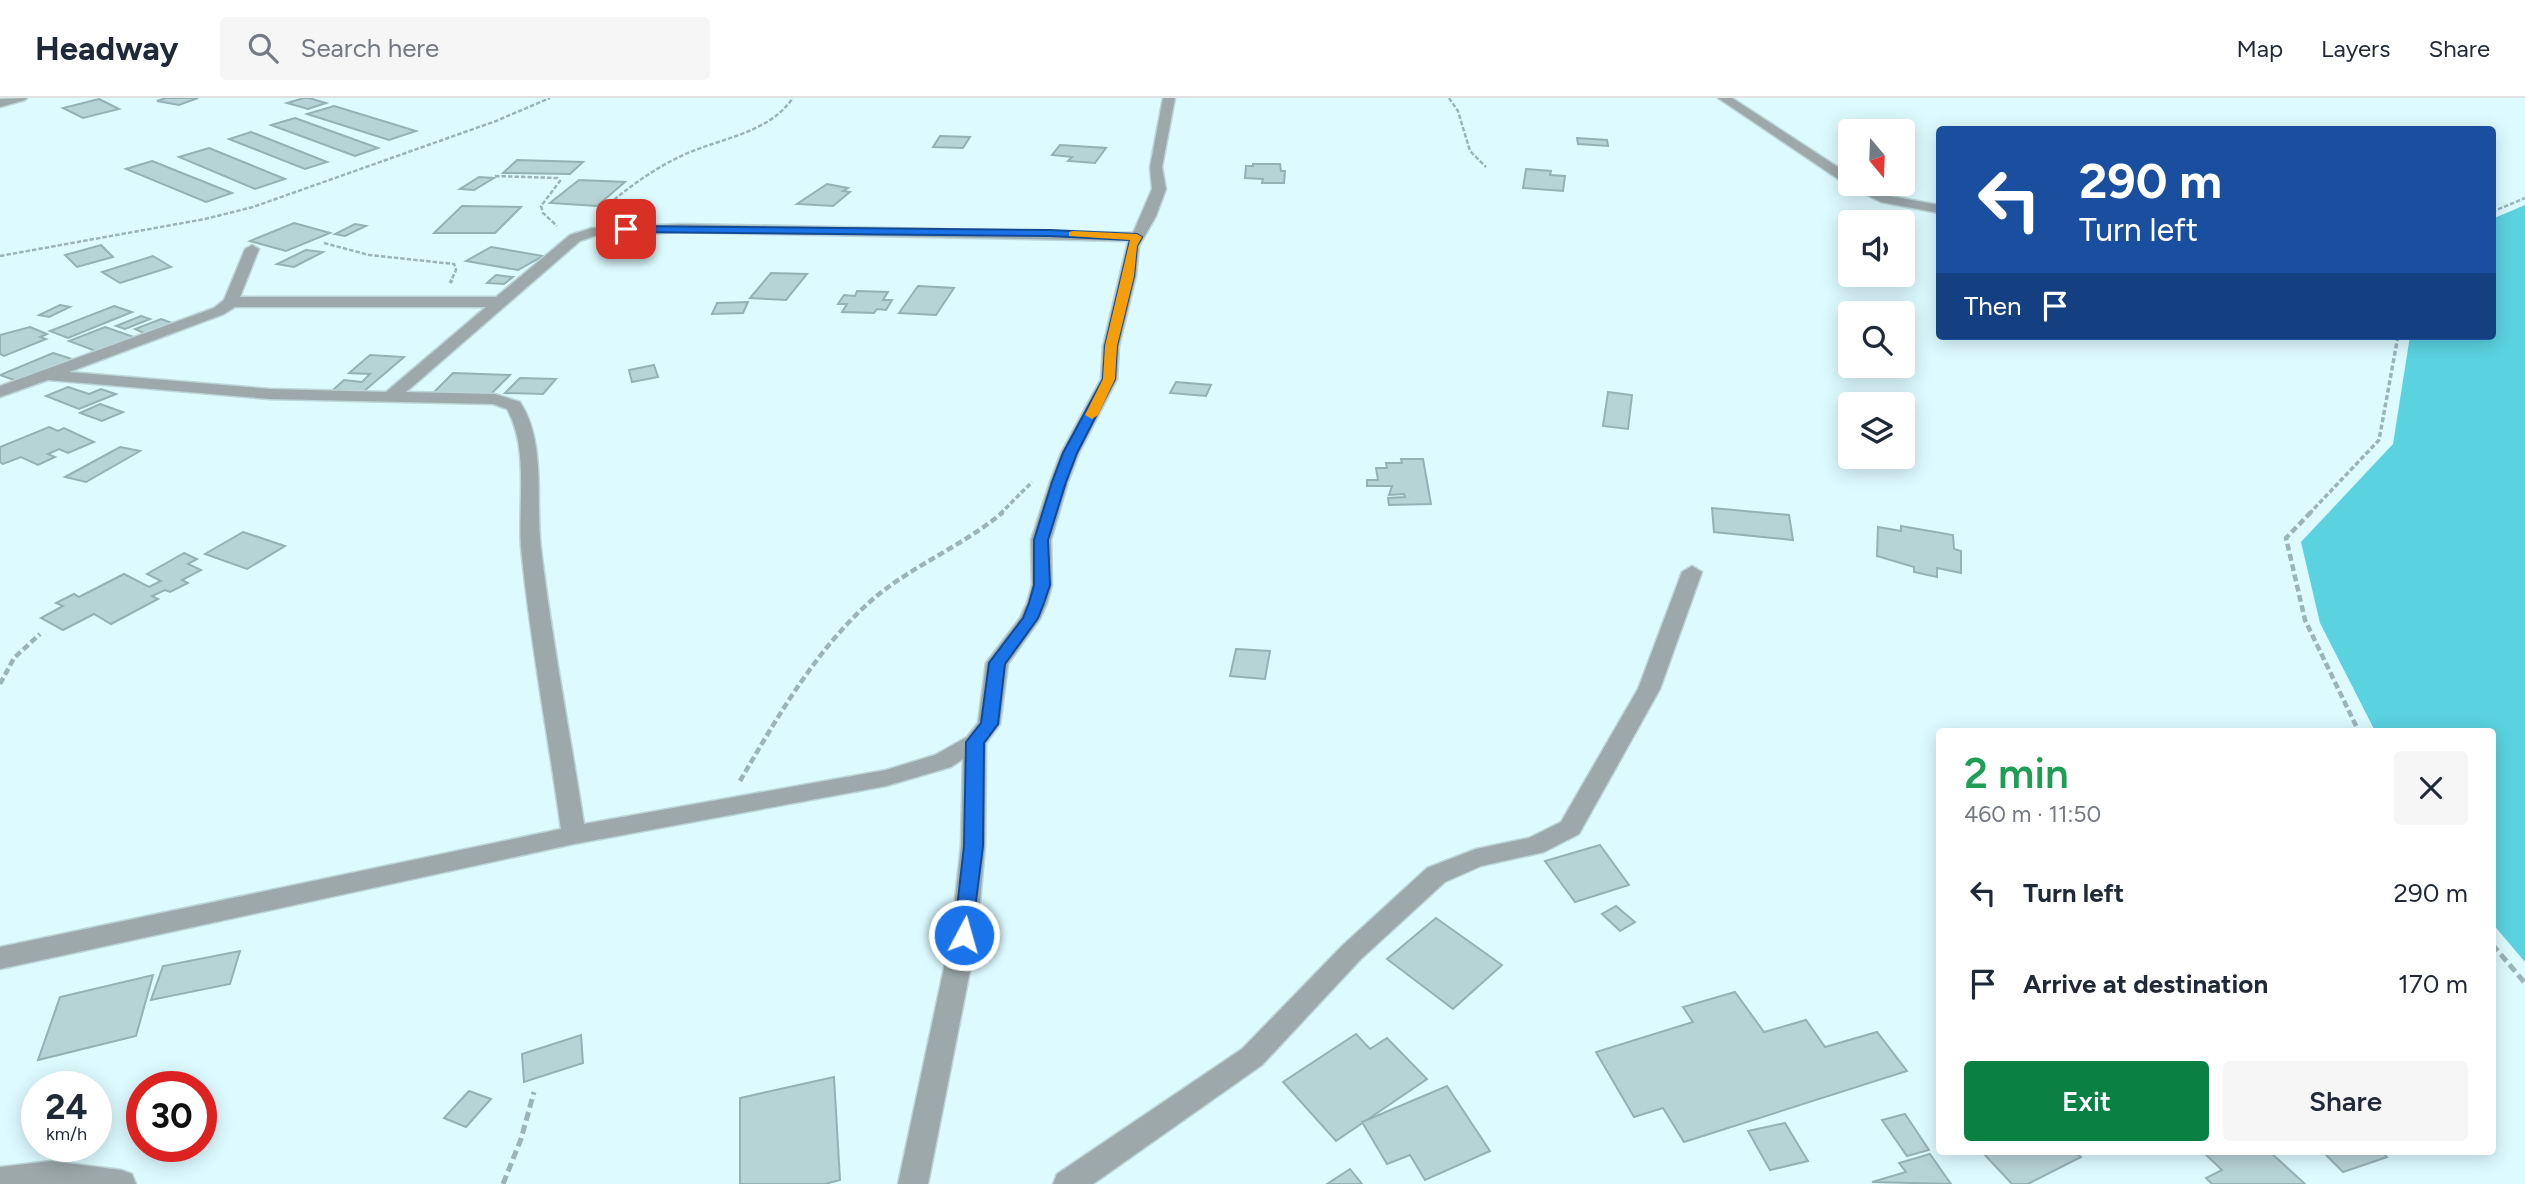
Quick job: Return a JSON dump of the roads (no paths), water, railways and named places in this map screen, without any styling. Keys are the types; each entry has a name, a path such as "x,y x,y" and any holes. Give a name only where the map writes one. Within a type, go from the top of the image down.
{"street":[{"path":"0,103 21,98"},
{"path":"0,958 574,835 725,805 886,778 943,761 975,742 989,724 997,663 1030,618 1037,603 1042,585 1041,540 1070,453 1109,379 1111,346 1129,276 1132,246 1159,189 1157,167 1169,98"},
{"path":"1724,98 1838,173"},
{"path":"1880,196 1936,208"},
{"path":"390,397 573,237 603,230 681,228 1050,233 1137,237"},
{"path":"2,389 219,311 231,302 252,248"},
{"path":"231,302 499,302"},
{"path":"46,375 270,394 495,399 514,406 522,420 527,452 531,547 574,835"},
{"path":"1068,1184 1252,1058 1352,953 1436,875 1476,858 1535,846 1570,828 1649,689 1692,572"},
{"path":"913,1184 964,935 973,846 975,742"},
{"path":"0,1181 51,1175 121,1184"}]}
